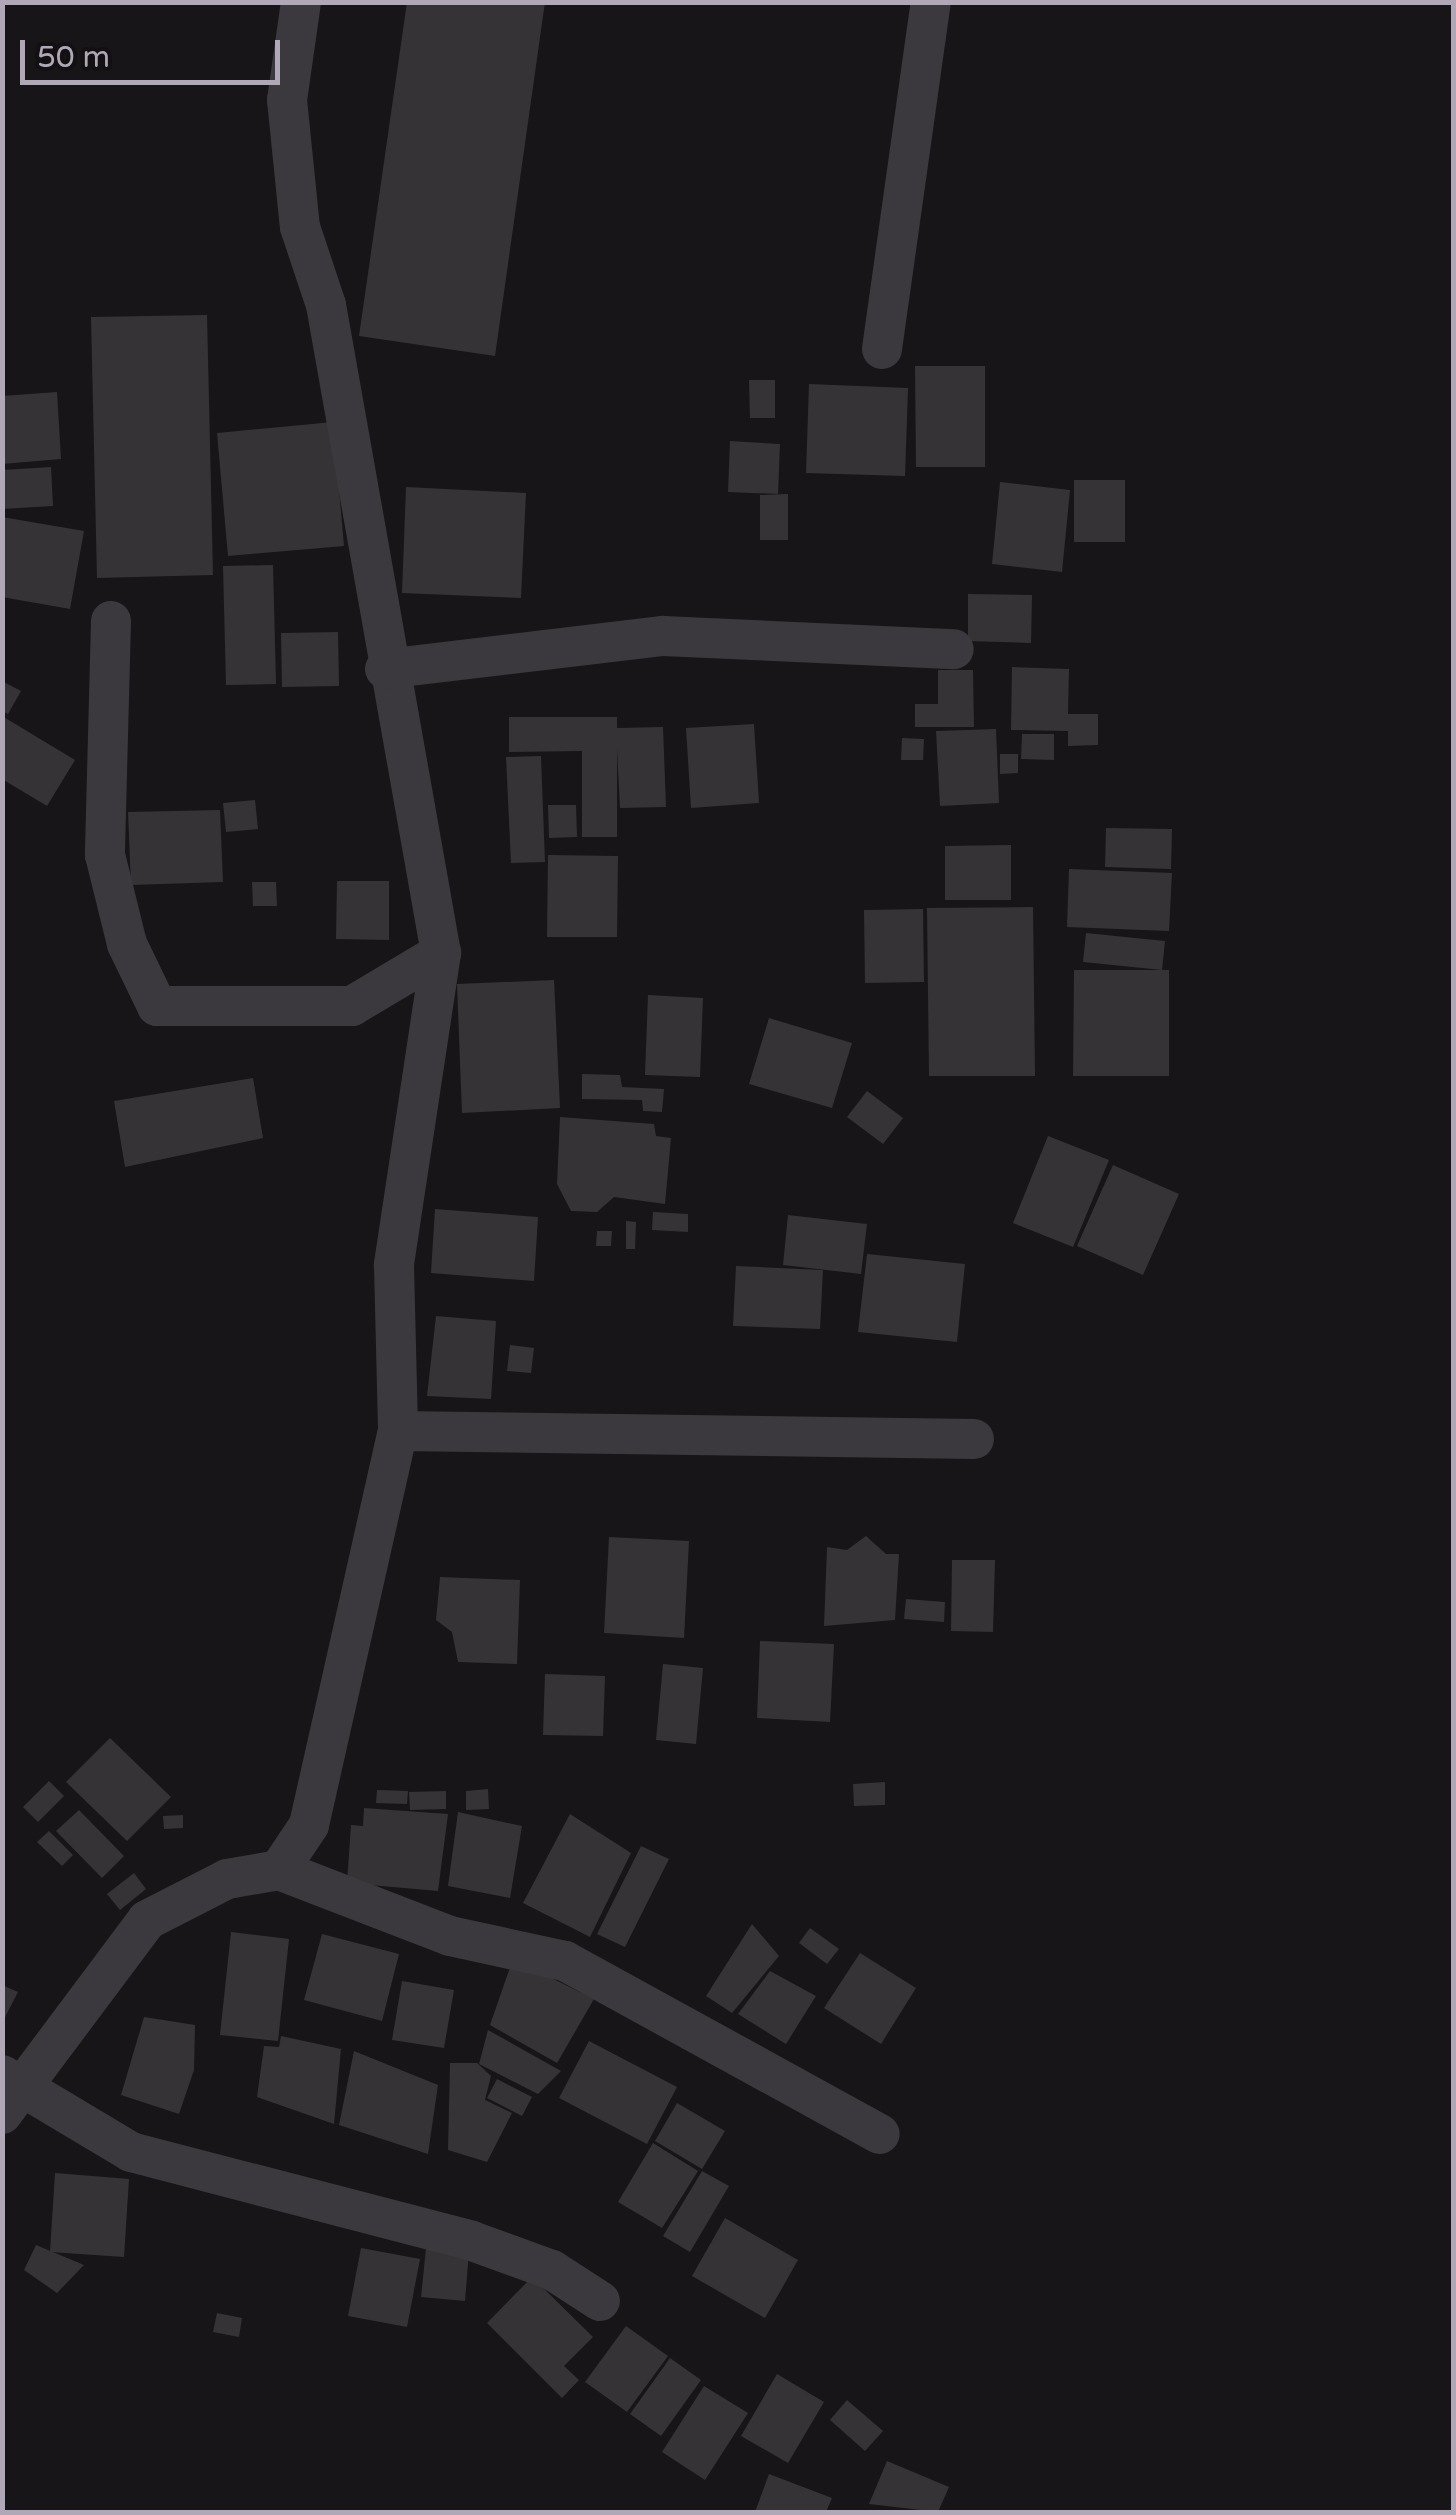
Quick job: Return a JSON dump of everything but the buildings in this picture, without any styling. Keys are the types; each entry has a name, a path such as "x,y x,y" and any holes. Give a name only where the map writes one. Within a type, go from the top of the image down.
{"street":[{"path":"279,1870 309,1824 398,1431 394,1265 441,953 386,669 326,305 300,228 287,100 301,2"},
{"path":"882,349 932,2"},
{"path":"111,621 104,855 126,944 157,1006 352,1006 441,953"},
{"path":"386,669 663,636 954,649"},
{"path":"398,1431 974,1440"},
{"path":"600,2301 552,2270 472,2241 131,2152 10,2093 147,1920 227,1879 279,1870 450,1936 565,1961 880,2134"}]}
